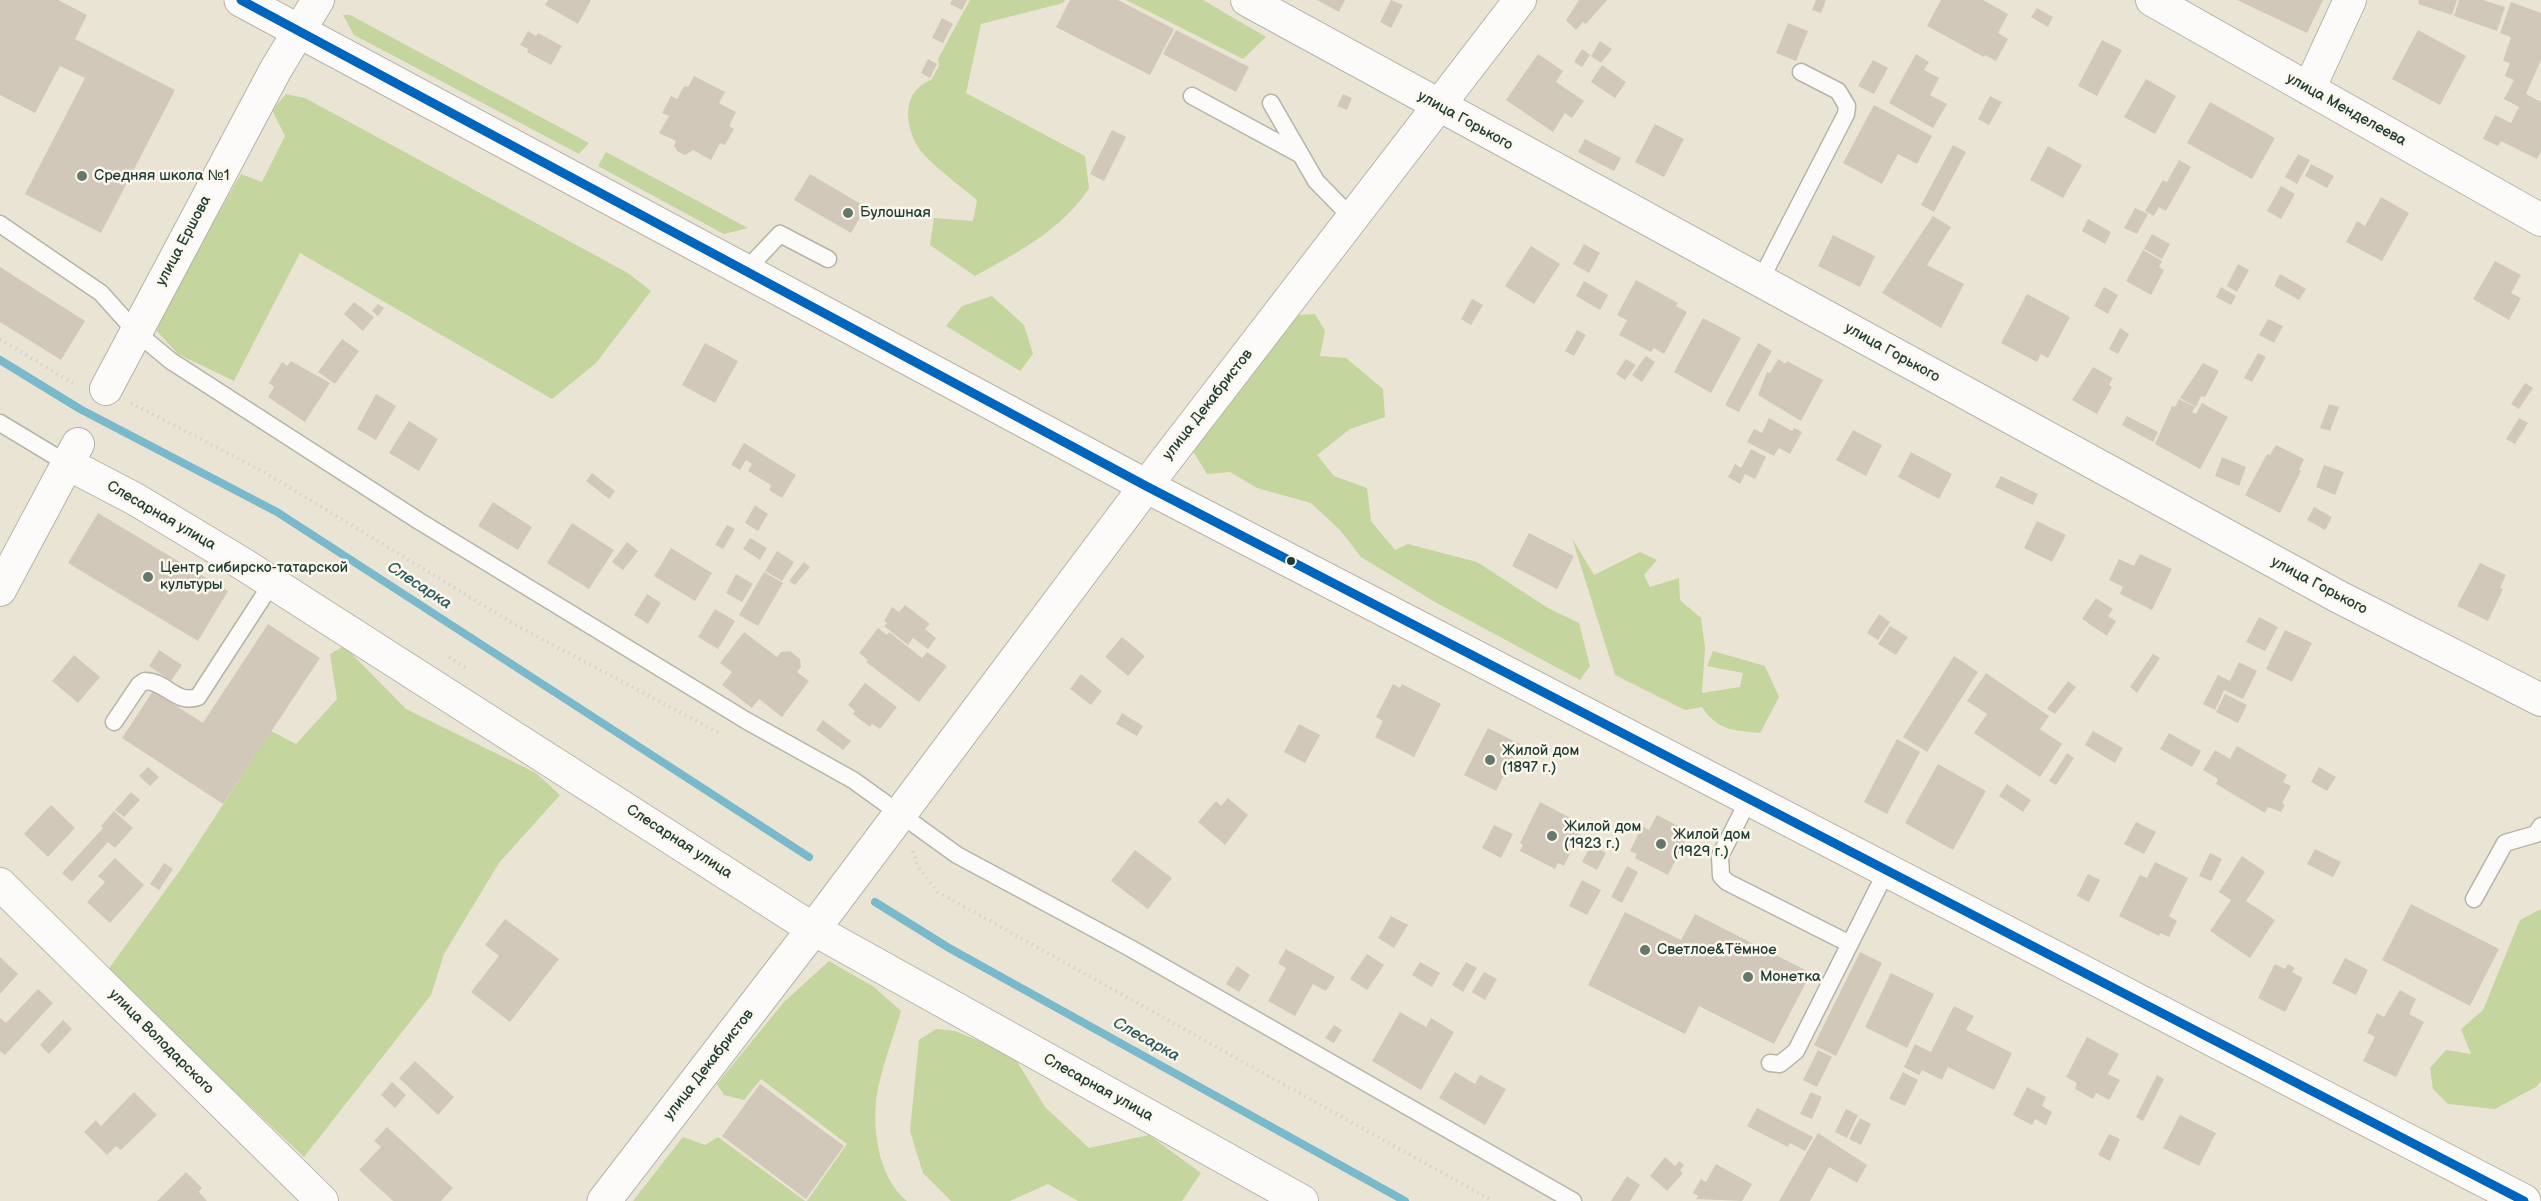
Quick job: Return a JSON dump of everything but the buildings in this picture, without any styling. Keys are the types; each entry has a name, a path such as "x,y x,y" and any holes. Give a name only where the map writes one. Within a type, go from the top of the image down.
{"main road":[{"path":"241,0 300,29 1146,486 2524,1201"},
{"name":"улица Декабристов","path":"604,1201 813,929 1146,486"}],"street":[{"name":"улица Ершова","path":"106,389 276,69 318,0"},
{"name":"улица Горького","path":"1247,0 2339,597 2541,700"},
{"name":"улица Декабристов","path":"1146,486 1520,0"},
{"name":"улица Менделеева","path":"2152,0 2541,220"},
{"path":"2309,89 2350,0"},
{"path":"0,590 73,454"},
{"name":"Слесарная улица","path":"73,454 135,499 272,583 813,929 1302,1201"},
{"name":"улица Володарского","path":"0,884 322,1201"}],"lane":[{"path":"1760,281 1846,114 1848,106 1838,91 1800,72"},
{"path":"1192,96 1301,156"},
{"path":"1271,103 1316,181 1352,218"},
{"path":"0,224 101,293 136,332 171,361 364,486 747,721 853,780 957,855 1130,948 1573,1201"},
{"path":"746,270 780,234 828,259"},
{"path":"0,423 73,454"},
{"path":"114,722 139,685 145,681 159,684 181,699 190,700 198,697 272,583"},
{"path":"1749,799 1720,856 1721,876 1727,882 1850,944"},
{"path":"2474,899 2505,843 2536,834 2541,826"},
{"path":"1770,1063 1780,1064 1796,1050 1887,870"}],"path":[{"path":"0,339 72,384 106,389 264,472 519,627 726,737"},
{"path":"900,814 917,865 938,892 1493,1201"}],"green space":[{"path":"970,0 1065,0 1063,3 981,24 966,93 1085,156 1089,188 1078,203 1053,228 1023,249 975,276 930,245 934,218 973,221 977,200 922,153 913,138 908,118 910,100 922,85 931,80 939,66 938,59"},
{"path":"1126,0 1203,0 1266,37 1243,59"},
{"path":"343,15 350,15 589,143 579,154 354,35"},
{"path":"286,94 305,98 628,273 651,291 596,363 552,399 300,253 234,381 178,354 153,327 241,174 262,182 285,136 272,110"},
{"path":"606,152 748,228 724,234 598,166"},
{"path":"992,296 1024,325 1033,354 1020,371 946,326 962,306"},
{"path":"1315,314 1325,331 1320,356 1346,358 1383,389 1385,417 1350,429 1317,455 1334,476 1367,488 1371,521 1395,550 1408,544 1477,562 1548,608 1579,623 1590,666 1580,680 1435,602 1361,557 1340,530 1311,503 1257,488 1230,472 1207,474 1193,451 1297,315"},
{"path":"1572,538 1594,575 1640,552 1657,560 1644,575 1650,587 1679,578 1680,600 1701,618 1705,648 1702,693 1740,687 1743,673 1707,666 1713,651 1765,666 1779,697 1760,733 1727,728 1714,721 1702,707 1685,710 1615,675"},
{"path":"344,646 406,709 536,773 560,795 499,863 444,954 431,995 304,1157 107,971 181,869 271,731 296,744 337,699 330,654"},
{"path":"2541,909 2541,1081 2536,1087 2495,1109 2448,1104 2433,1089 2430,1068 2446,1050 2471,1054 2461,1029 2483,1010 2520,920"},
{"path":"829,961 874,987 901,1011 883,1068 875,1115 880,1156 890,1181 907,1201 807,1201 847,1144 761,1079 744,1100 724,1095 717,1084 784,1002"},
{"path":"936,1029 955,1031 1013,1055 1045,1107 1089,1148 1149,1135 1201,1173 1182,1201 1078,1201 1048,1184 1010,1201 951,1201 923,1173 910,1131 919,1040"},
{"path":"683,1137 705,1145 718,1137 805,1201 633,1201"}],"waterway":[{"name":"Слесарка","path":"0,360 80,409 277,512 809,857"},
{"name":"Слесарка","path":"875,902 949,948 1405,1201"}],"transit line":[{"path":"241,0 1146,486 2524,1201"}],"place":[{"name":"Средняя школа №1","path":"82,176"},
{"name":"Булошная","path":"848,213"},
{"name":"Центр сибирско-татарской культуры","path":"148,577"},
{"name":"Жилой дом (1897 г.)","path":"1490,760"},
{"name":"Жилой дом (1923 г.)","path":"1552,836"},
{"name":"Жилой дом (1929 г.)","path":"1661,844"},
{"name":"Светлое&Тёмное","path":"1645,950"},
{"name":"Монетка","path":"1748,977"}]}
